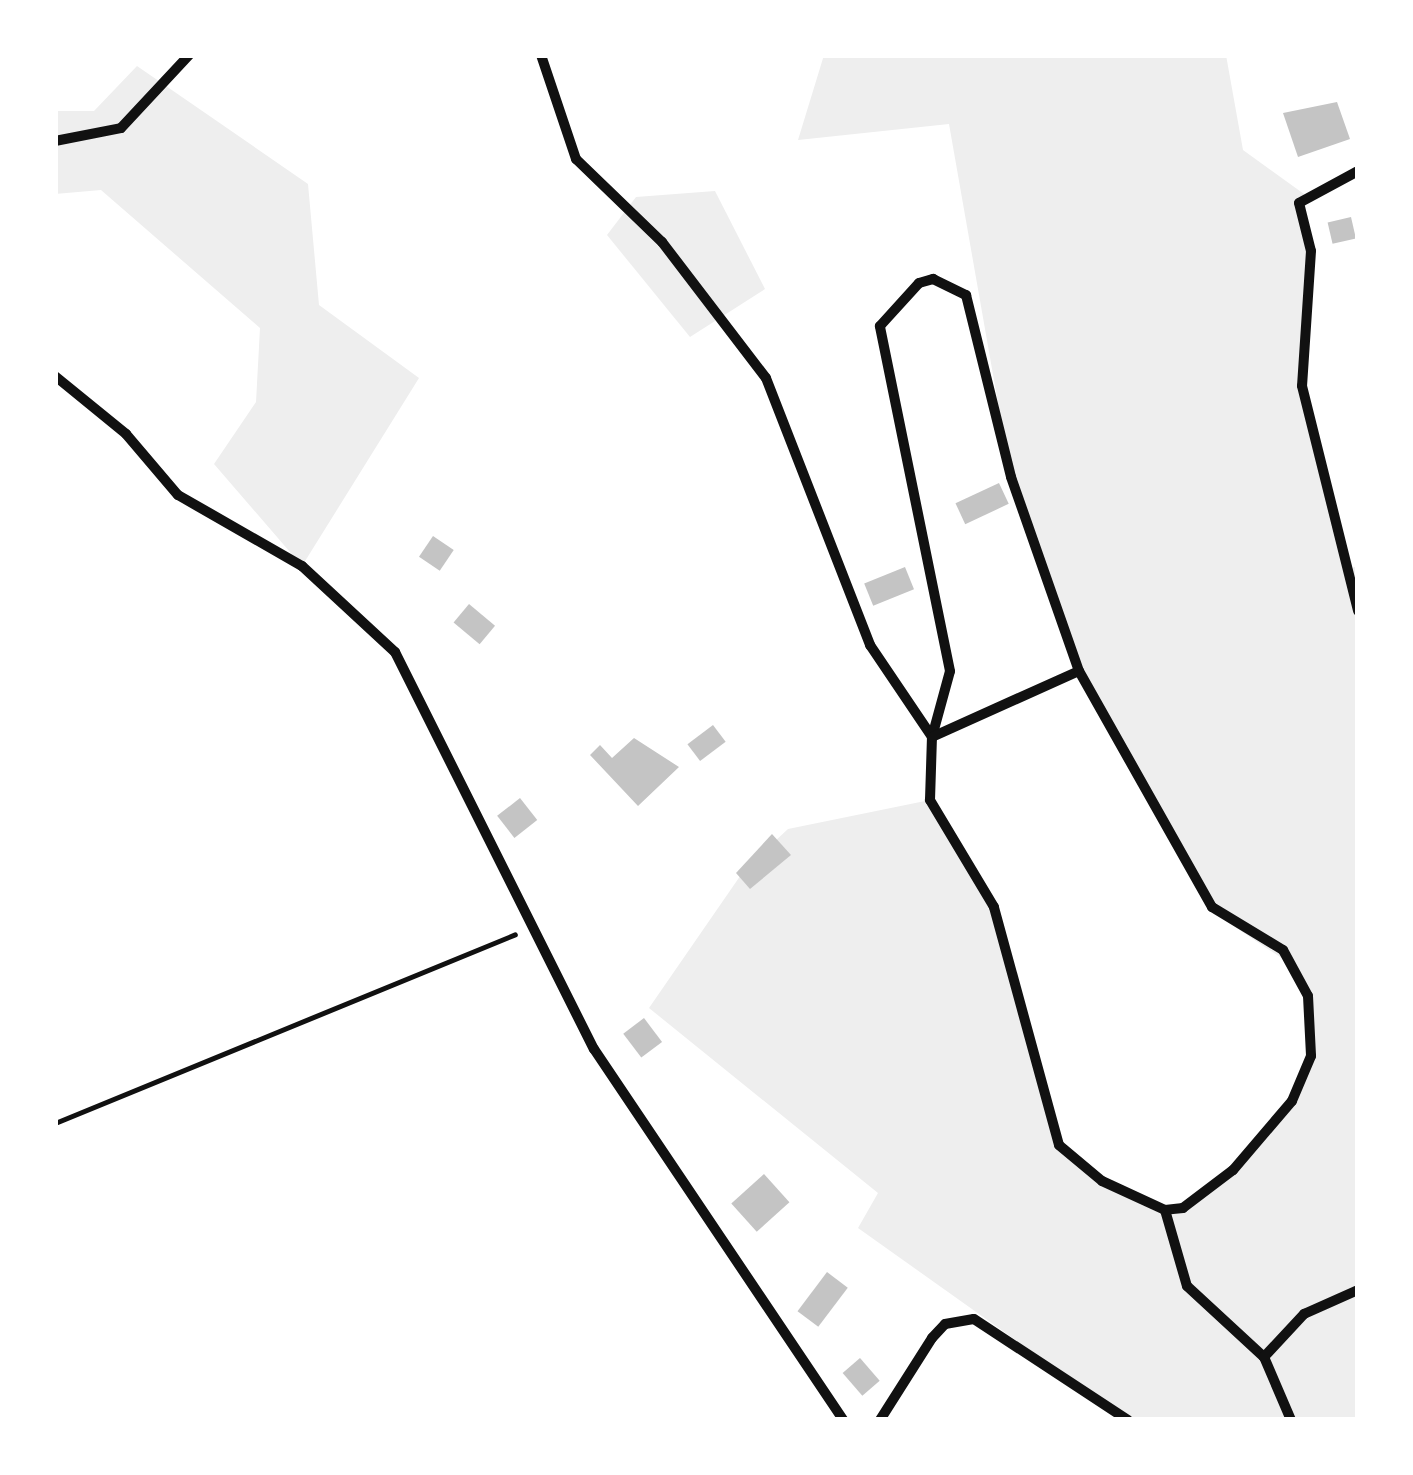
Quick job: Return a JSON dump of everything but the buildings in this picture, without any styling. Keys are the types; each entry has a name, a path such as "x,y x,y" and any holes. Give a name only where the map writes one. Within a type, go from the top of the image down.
{"street":[{"path":"55,141 121,128 188,55"},
{"path":"541,55 576,159 662,242 766,378 863,630 932,738"},
{"path":"1358,172 1299,204 1312,251 1302,386 1358,612"},
{"path":"933,278 966,295 1011,477 1079,671 1212,907 1283,950 1308,996 1311,1056 1292,1101 1233,1170 1183,1208 1165,1210 1102,1181 1059,1145 994,906 930,800 932,738 950,671 880,352 888,308 919,283 933,278"},
{"path":"55,376 126,434 178,495 302,566 396,652 594,1049 844,1420"},
{"path":"932,738 1079,671"},
{"path":"1165,1210 1187,1286 1264,1358 1291,1420"},
{"path":"1264,1358 1304,1314 1358,1290"},
{"path":"880,1420 932,1338 958,1319 992,1327 1128,1420"}],"path":[{"path":"55,1123 534,926"}],"shaded area":[{"path":"824,55 1226,55 1243,150 1304,194 1311,251 1300,366 1349,570 1358,565 1358,1420 1128,1420 858,1228 878,1193 649,1008 745,869 788,829 930,800 994,907 1050,1124 1075,1163 1165,1210 1183,1208 1233,1170 1304,1079 1312,1029 1298,969 1226,921 1079,671 1011,477 949,124 798,140"},
{"path":"137,66 308,184 319,305 419,378 302,566 214,464 256,402 260,328 101,190 55,194 55,111 94,111"},
{"path":"715,191 765,289 690,337 607,235 636,197"}]}
